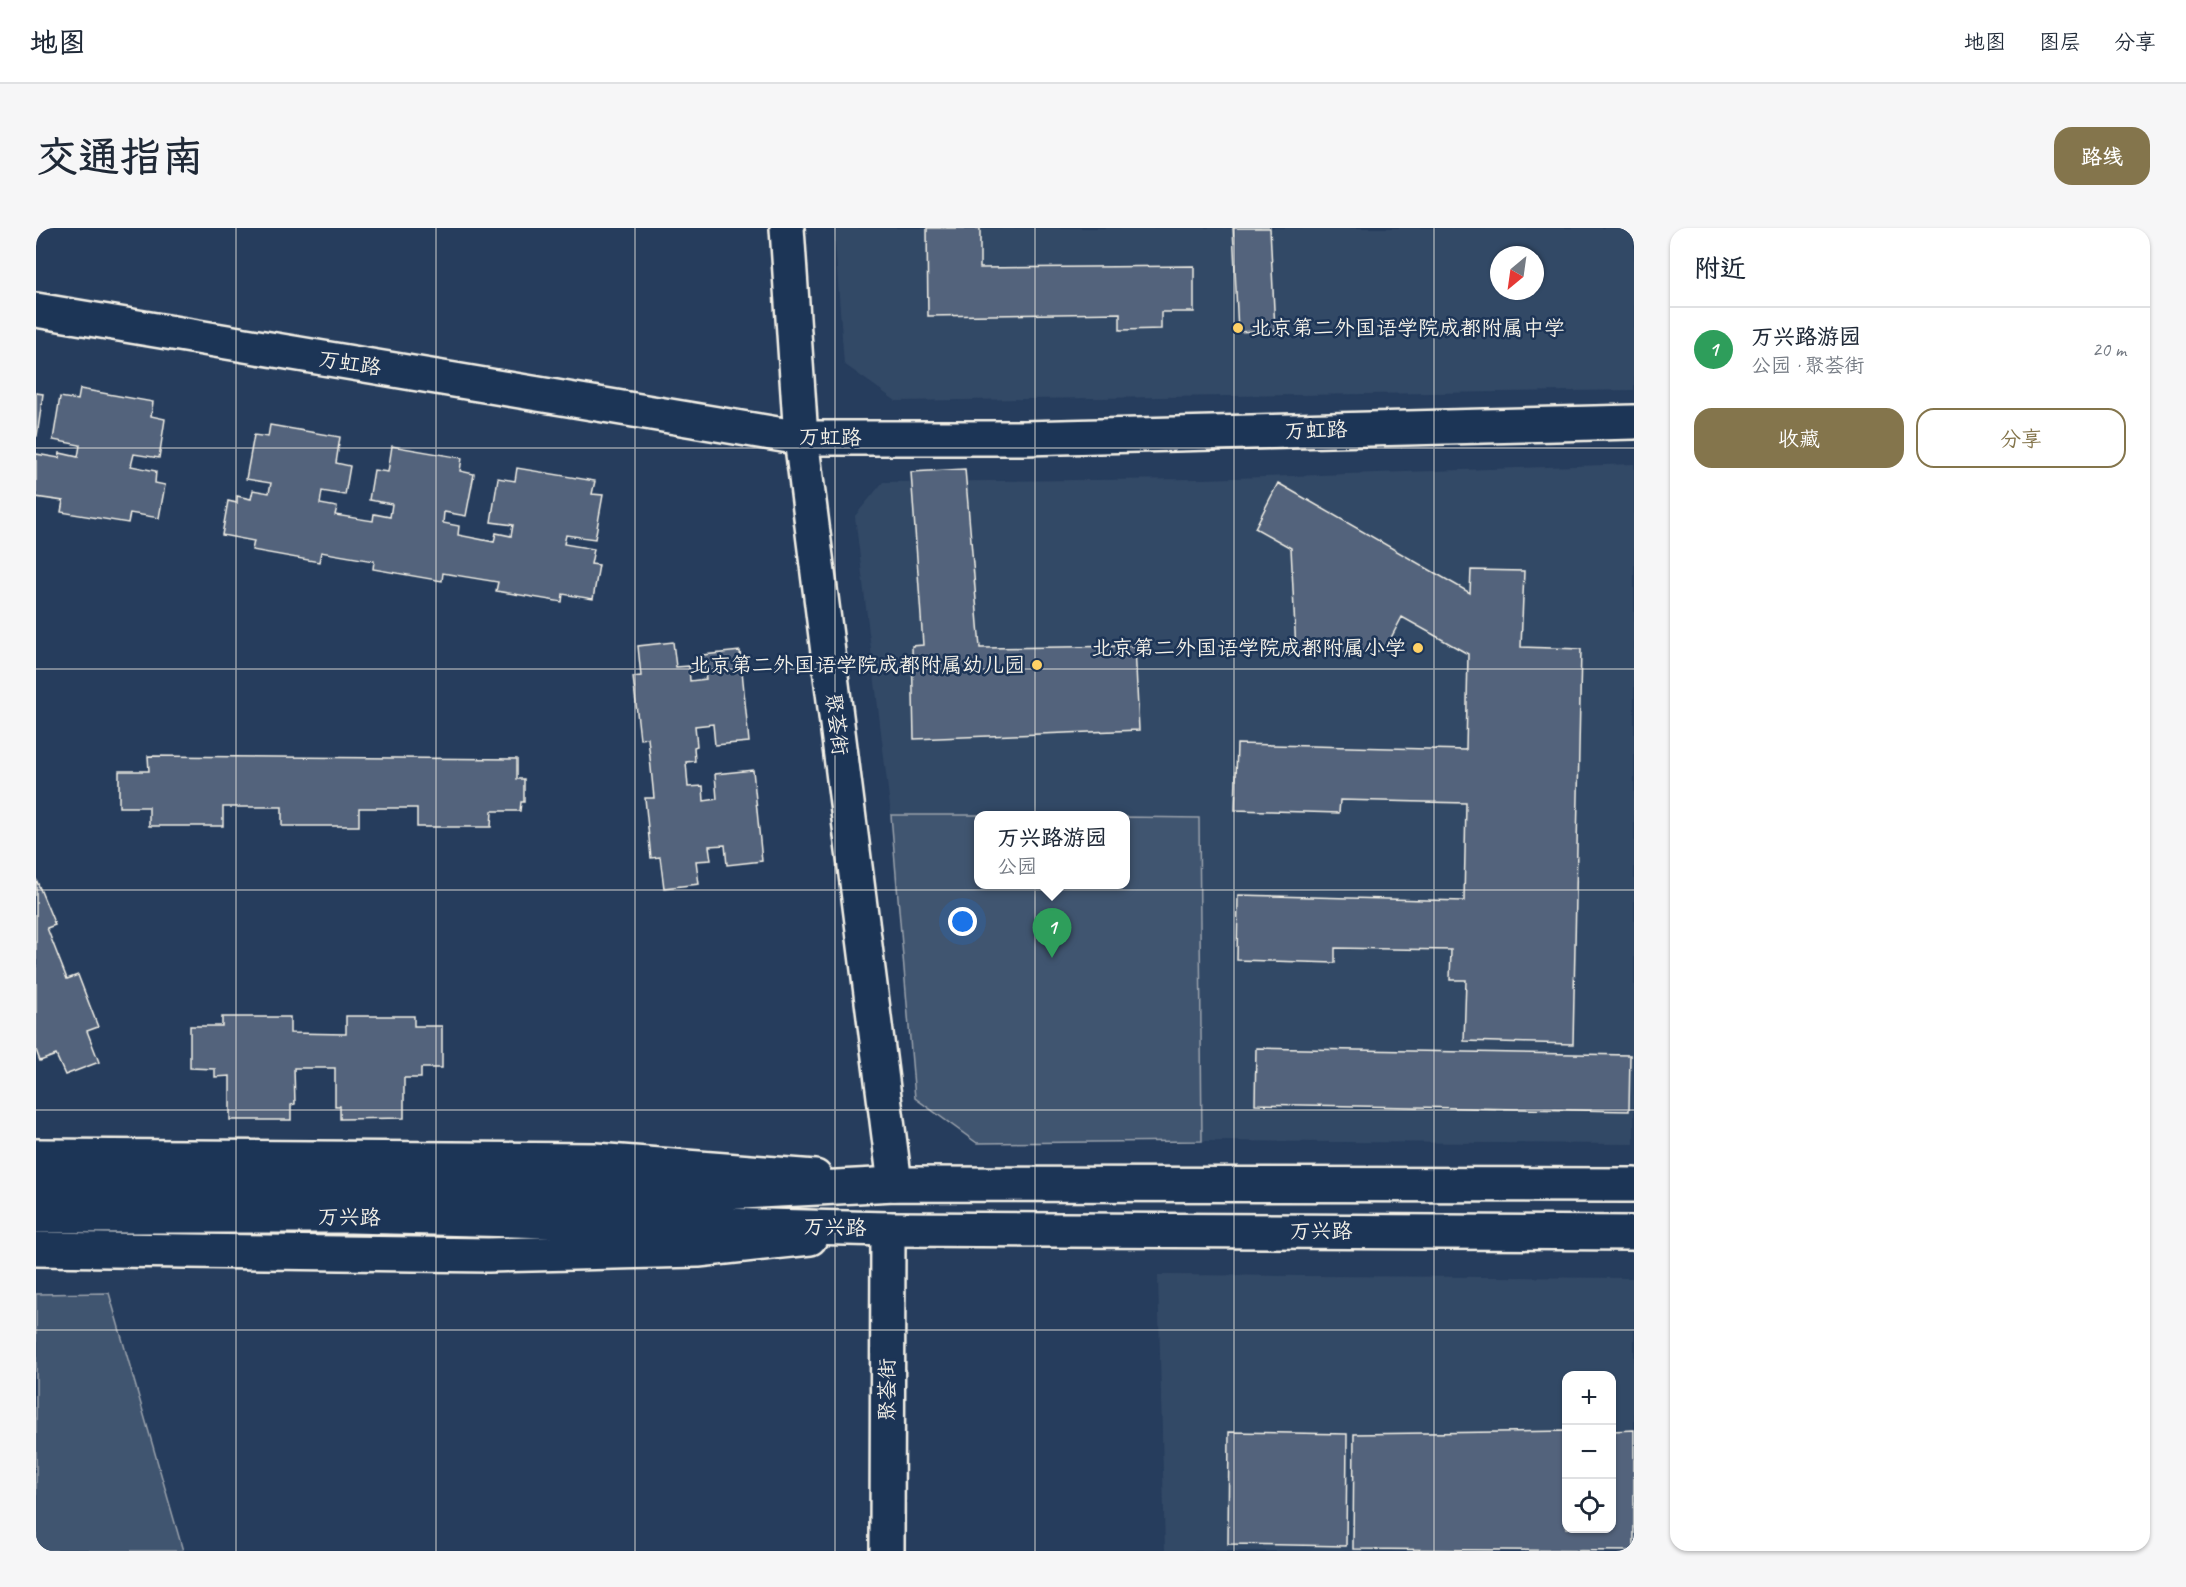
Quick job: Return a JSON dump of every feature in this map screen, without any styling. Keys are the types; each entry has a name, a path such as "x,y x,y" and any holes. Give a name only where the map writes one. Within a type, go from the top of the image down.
{"street":[{"name":"聚荟街","path":"787,228 801,438 895,1184"},
{"name":"万虹路","path":"36,310 801,438 1024,438 1634,422"},
{"path":"36,1156 595,1160 895,1184"},
{"path":"36,1188 354,1202 704,1194 895,1184 1634,1185"},
{"name":"万兴路","path":"36,1216 354,1202 888,1229 1634,1233"},
{"name":"聚荟街","path":"887,1551 888,1229"},
{"path":"36,1249 488,1256 698,1251 888,1229"}],"shaded area":[{"name":"北京第二外国语学院成都附属中学","path":"834,228 1634,228 1634,390 896,401 844,364"},
{"name":"北京第二外国语学院成都附属小学","path":"1634,464 1634,1144 1202,1141 1199,818 1130,816 1130,811 974,811 974,815 891,815 855,516 883,482 1204,479"},
{"path":"891,815 974,815 974,889 1130,889 1130,817 1199,818 1202,1141 977,1143 915,1098"},
{"path":"1158,1275 1634,1278 1634,1551 1165,1551"},
{"path":"109,1293 183,1551 41,1551 36,1542 36,1294"}],"building":[{"path":"927,228 980,228 980,268 1194,266 1194,312 1161,312 1161,329 1120,330 1120,313 928,316"},
{"path":"1233,228 1270,228 1275,330 1238,332"},
{"path":"80,389 153,402 151,416 165,419 159,458 134,454 131,466 156,471 155,483 165,485 159,518 130,513 128,523 61,512 63,501 36,497 36,454 59,458 60,453 78,457 80,445 53,440 60,397 78,400"},
{"path":"36,393 43,394 37,436 36,436"},
{"path":"270,425 340,437 336,463 350,466 345,495 322,491 320,504 337,507 335,515 373,521 374,514 390,517 392,504 369,500 374,470 388,472 392,446 462,458 460,471 474,474 466,516 444,512 443,523 459,526 458,535 494,542 496,533 511,536 513,525 491,522 498,478 515,481 517,468 595,481 592,494 603,495 595,539 566,535 564,544 594,549 591,564 599,565 593,599 563,594 562,602 496,591 498,582 443,573 442,581 373,569 374,561 321,552 319,562 252,550 254,541 222,535 228,501 237,503 237,496 251,499 253,490 269,493 271,483 246,479 254,435 268,437"},
{"path":"965,469 980,648 1135,646 1139,730 914,739 912,646 923,645 911,472"},
{"path":"1278,483 1470,593 1471,570 1524,571 1521,647 1581,649 1573,1044 1464,1041 1466,980 1450,980 1451,950 1335,948 1335,963 1237,960 1238,895 1464,901 1466,803 1340,800 1339,813 1235,810 1237,744 1466,750 1468,654 1402,617 1384,651 1296,651 1291,548 1255,528"},
{"path":"673,642 676,667 689,666 690,681 706,679 703,655 740,651 749,742 715,745 713,724 695,726 697,746 694,747 695,761 686,762 688,787 703,786 704,801 717,799 715,774 753,770 762,861 727,865 725,845 709,846 711,860 696,861 699,884 664,888 660,857 651,858 645,798 654,798 648,738 640,739 633,677 641,676 638,646"},
{"path":"148,756 517,759 517,779 524,779 524,802 521,802 520,811 492,811 491,827 417,827 417,808 359,808 359,826 282,826 282,807 223,807 223,826 149,826 149,807 119,807 119,771 149,771"},
{"path":"36,879 55,925 47,928 67,979 78,975 98,1027 87,1031 99,1062 65,1075 56,1055 40,1061 36,1050"},
{"path":"346,1016 414,1016 414,1026 442,1026 442,1068 421,1068 421,1078 404,1078 404,1118 340,1119 340,1106 335,1106 335,1068 294,1068 295,1104 291,1105 291,1120 230,1120 230,1076 215,1077 215,1069 190,1068 190,1026 222,1026 222,1017 290,1017 290,1033 346,1034"},
{"path":"1256,1048 1630,1055 1629,1111 1255,1104"},
{"path":"1634,1430 1634,1551 1353,1549 1354,1434 1562,1431 1562,1533 1616,1533 1616,1431"},
{"path":"1229,1432 1347,1434 1346,1546 1228,1544"}],"place":[{"name":"北京第二外国语学院成都附属中学","path":"1238,328"},
{"name":"北京第二外国语学院成都附属小学","path":"1418,648"},
{"name":"北京第二外国语学院成都附属幼儿园","path":"1037,665"},
{"name":"万兴路游园","path":"1052,958"}]}
